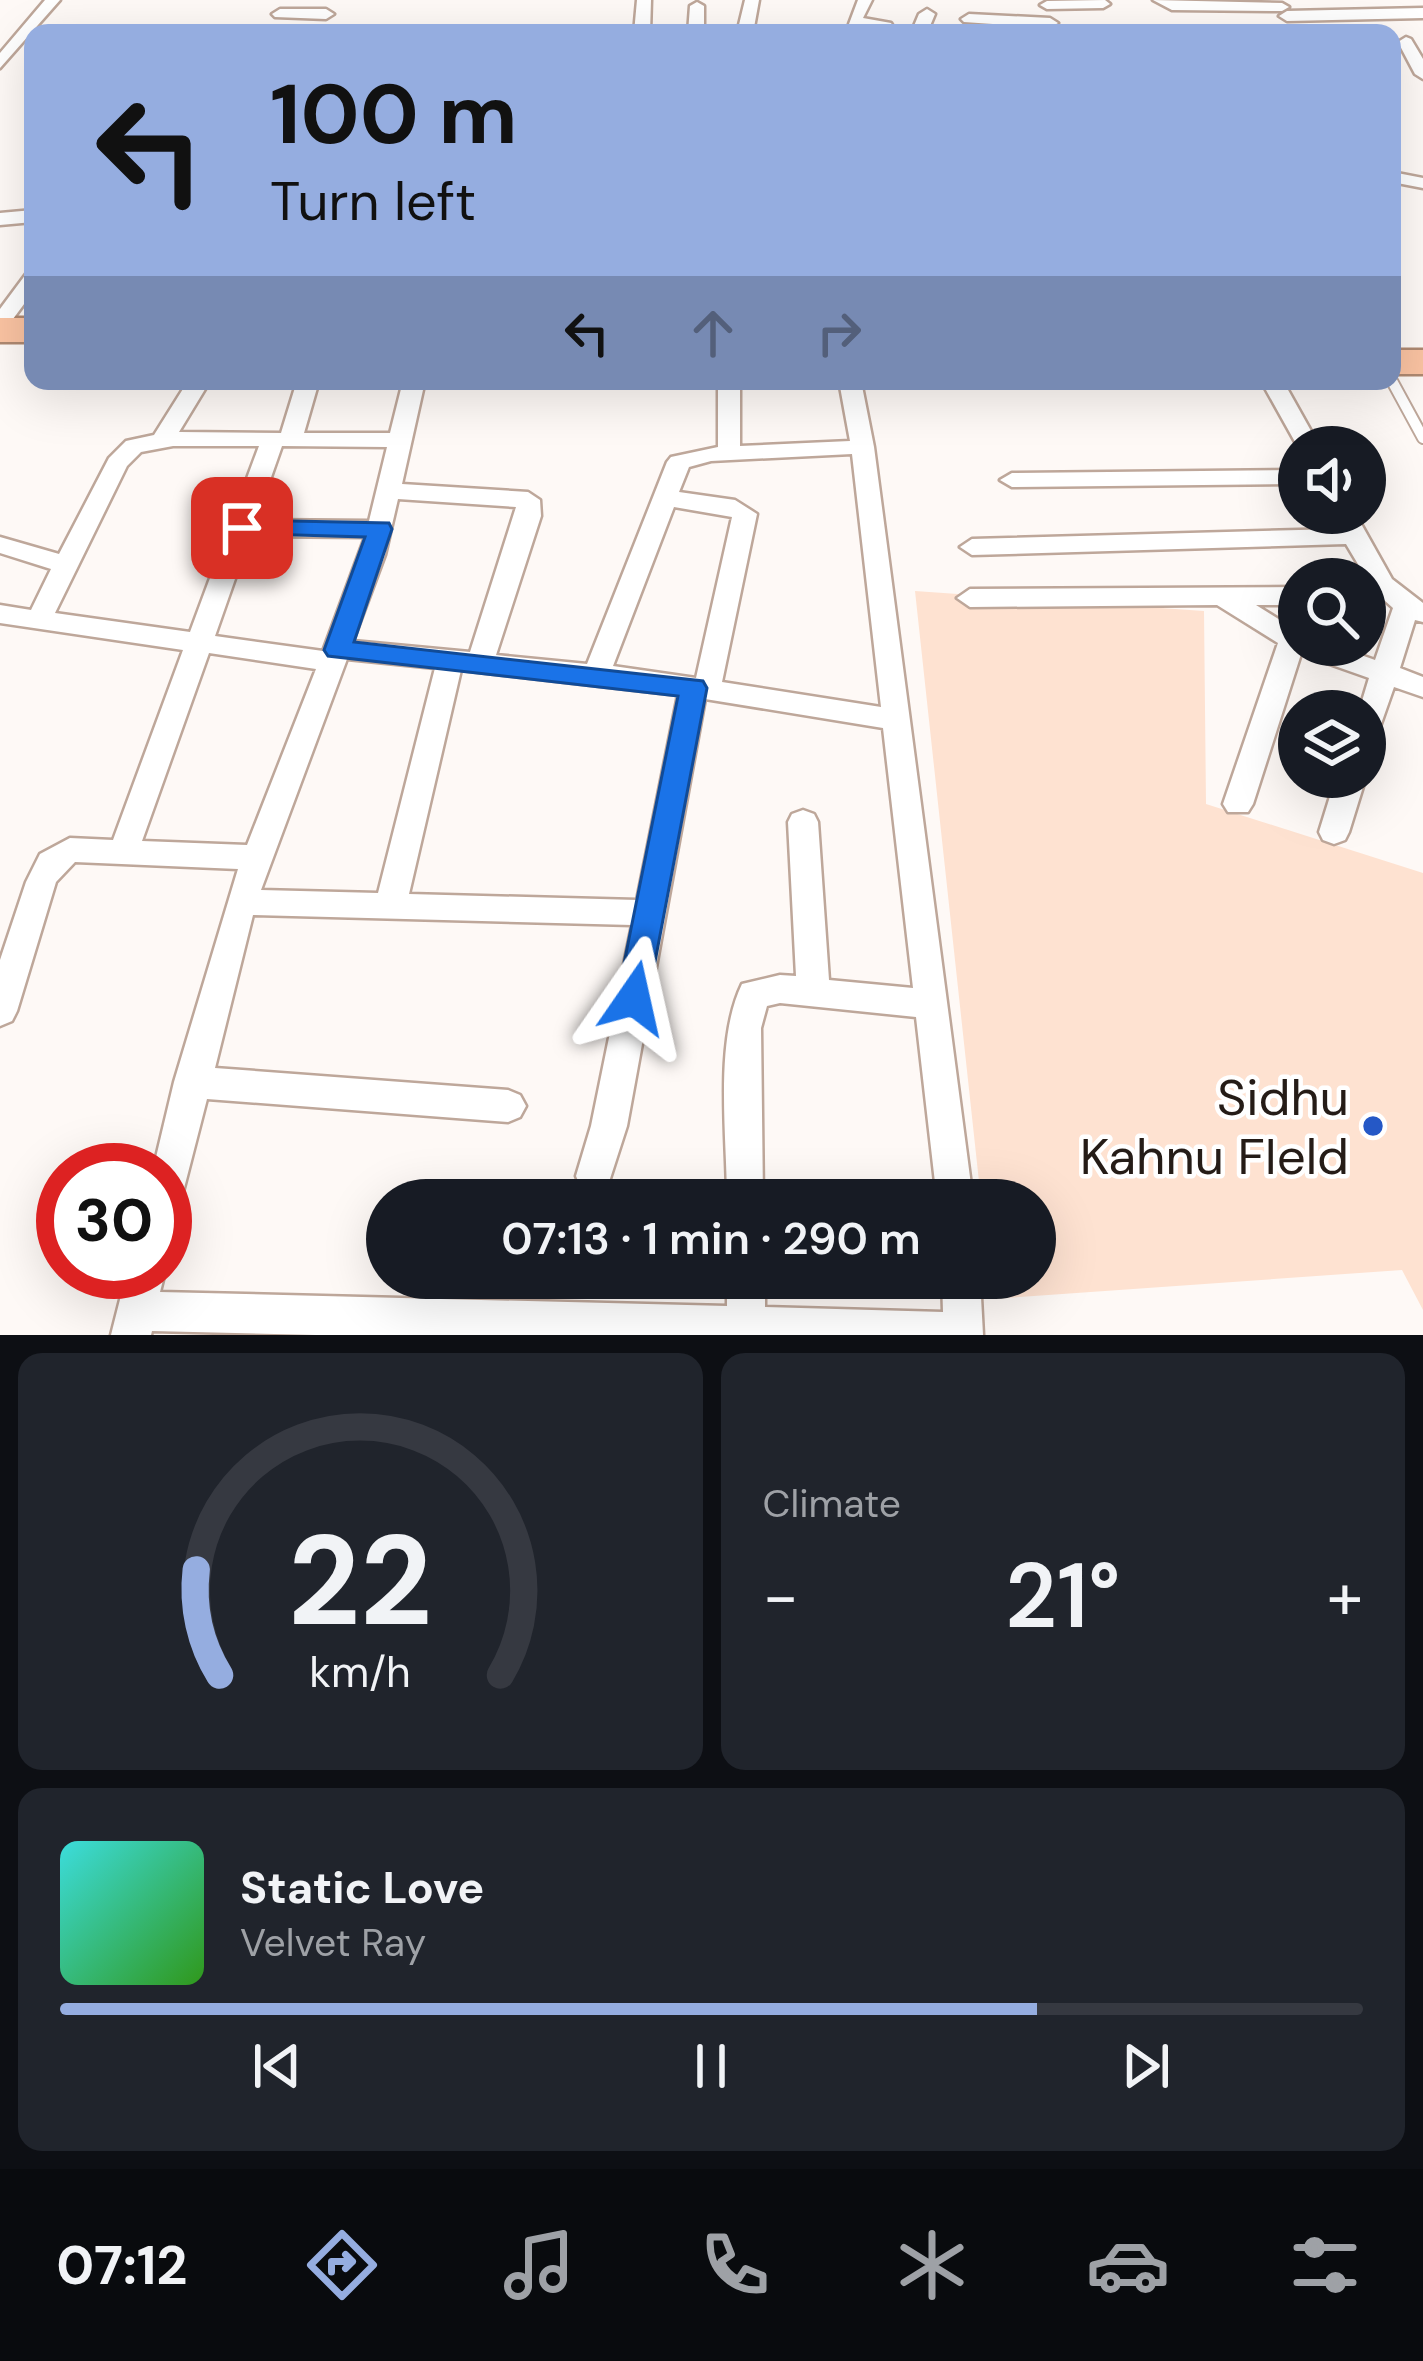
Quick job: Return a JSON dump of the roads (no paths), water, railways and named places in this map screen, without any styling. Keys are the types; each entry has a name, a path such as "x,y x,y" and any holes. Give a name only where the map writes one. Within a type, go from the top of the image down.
{"street":[{"path":"865,0 854,21 873,24"},
{"path":"1160,0 1172,6 1423,13"},
{"path":"1046,2 1104,8"},
{"path":"284,7 331,7"},
{"path":"696,24 698,7"},
{"path":"922,24 926,14"},
{"path":"969,19 1014,24"},
{"path":"1407,42 1423,73"},
{"path":"0,78 11,62"},
{"path":"0,326 24,291"},
{"path":"163,440 194,390"},
{"path":"124,850 242,528 304,390"},
{"path":"177,1143 242,902 392,491 412,390"},
{"path":"729,390 729,454"},
{"path":"852,390 863,447 952,1179"},
{"path":"1277,390 1297,426"},
{"path":"38,621 123,454 134,446 163,440 403,440"},
{"path":"596,674 679,462 729,454 863,447"},
{"path":"1012,480 1278,477"},
{"path":"390,906 465,662 529,516 528,500 392,491"},
{"path":"594,1176 609,1126 700,689 745,514 727,505 662,498"},
{"path":"242,528 380,529"},
{"path":"972,547 1278,529"},
{"path":"1354,534 1396,603 1379,690"},
{"path":"0,545 66,565"},
{"path":"970,598 1278,596"},
{"path":"1222,597 1278,626"},
{"path":"0,614 201,645 596,674 893,719"},
{"path":"1238,804 1288,666"},
{"path":"1366,666 1423,687"},
{"path":"1334,832 1345,798"},
{"path":"803,822 813,992"},
{"path":"0,1011 40,882 51,863 70,850 258,857"},
{"path":"242,902 651,913"},
{"path":"745,1179 746,1008 754,994 781,988 930,1004"},
{"path":"191,1082 508,1106"},
{"path":"746,1299 746,1327"},
{"path":"134,1323 746,1327 963,1334 962,1299"}],"lane":[{"path":"1397,390 1423,438"}],"place":[{"name":"Sidhu Kahnu FIeld","path":"1373,1126"}]}
